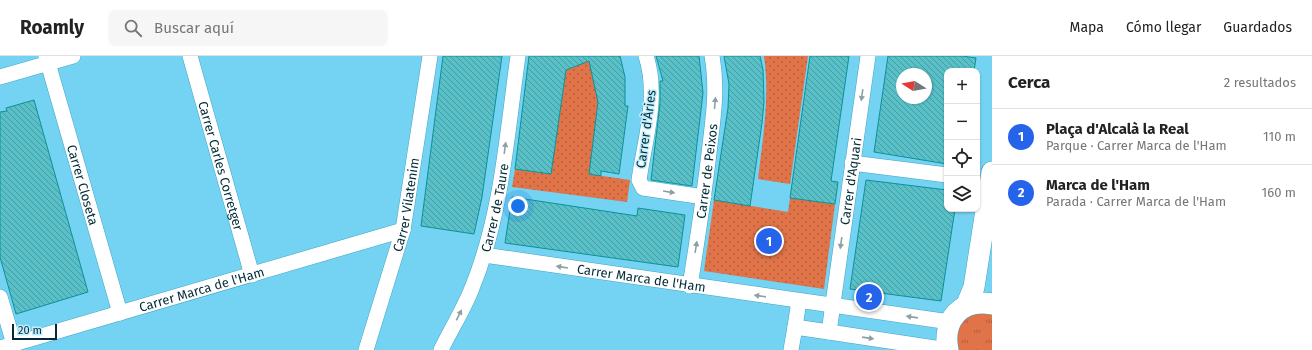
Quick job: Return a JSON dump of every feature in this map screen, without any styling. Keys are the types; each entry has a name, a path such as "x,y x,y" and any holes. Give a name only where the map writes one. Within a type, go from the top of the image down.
{"main road":[{"path":"948,350 948,329 950,322 967,304 974,287 982,247 987,177"},
{"path":"982,247 984,276 992,298"},
{"path":"967,304 981,302 992,304"}],"street":[{"path":"0,77 47,60 73,56"},
{"name":"Carrer Carles Corretger","path":"190,56 252,275"},
{"name":"Carrer Vilatenim","path":"366,350 403,230 430,56"},
{"name":"Carrer de Taure","path":"441,350 472,288 484,255 500,183 518,56"},
{"name":"Carrer d'Àries","path":"646,56 651,75 651,104 639,180 643,188 704,197"},
{"name":"Carrer de Peixos","path":"690,286 704,197 716,91 712,56"},
{"name":"Carrer d'Aquari","path":"833,305 868,56"},
{"name":"Carrer Closeta","path":"47,60 120,313"},
{"path":"852,163 944,175"},
{"name":"Carrer Marca de l'Ham","path":"7,346 403,230"},
{"name":"Carrer Marca de l'Ham","path":"484,255 690,286 950,322"},
{"path":"0,297 7,346"},
{"path":"791,350 799,301"},
{"path":"829,332 833,305"},
{"path":"795,327 948,350"}],"green space":[{"path":"576,56 588,56 598,102 589,174 630,180 627,202 512,187 515,169 551,174 566,70 578,65"},
{"path":"764,56 808,56 790,184 758,179 766,102 766,71"},
{"path":"790,198 835,204 824,289 704,271 714,200 788,212"},
{"path":"977,313 992,314 992,350 959,350 957,344 957,333 959,327 971,315"}],"building":[{"path":"443,56 502,56 482,197 474,234 421,226"},
{"path":"529,56 620,56 625,77 625,106 628,106 619,174 601,171 601,176 589,174 598,102 589,61 566,70 551,174 515,169"},
{"path":"656,56 699,56 703,93 692,186 651,180 660,103 660,81 663,81"},
{"path":"724,56 760,56 763,70 764,102 762,123 750,206 714,200 728,108 729,84"},
{"path":"810,56 849,56 831,181 838,182 835,204 790,198"},
{"path":"888,56 962,56 976,58 974,68 944,68 944,164 874,152"},
{"path":"34,100 88,292 16,314 0,257 0,112 7,111 6,108"},
{"path":"866,180 944,190 944,212 955,212 941,301 850,289"},
{"path":"512,197 637,216 638,208 685,215 678,267 505,243"}],"place":[{"name":"Plaça d'Alcalà la Real","path":"769,241"},
{"name":"Marca de l'Ham","path":"869,297"}]}
